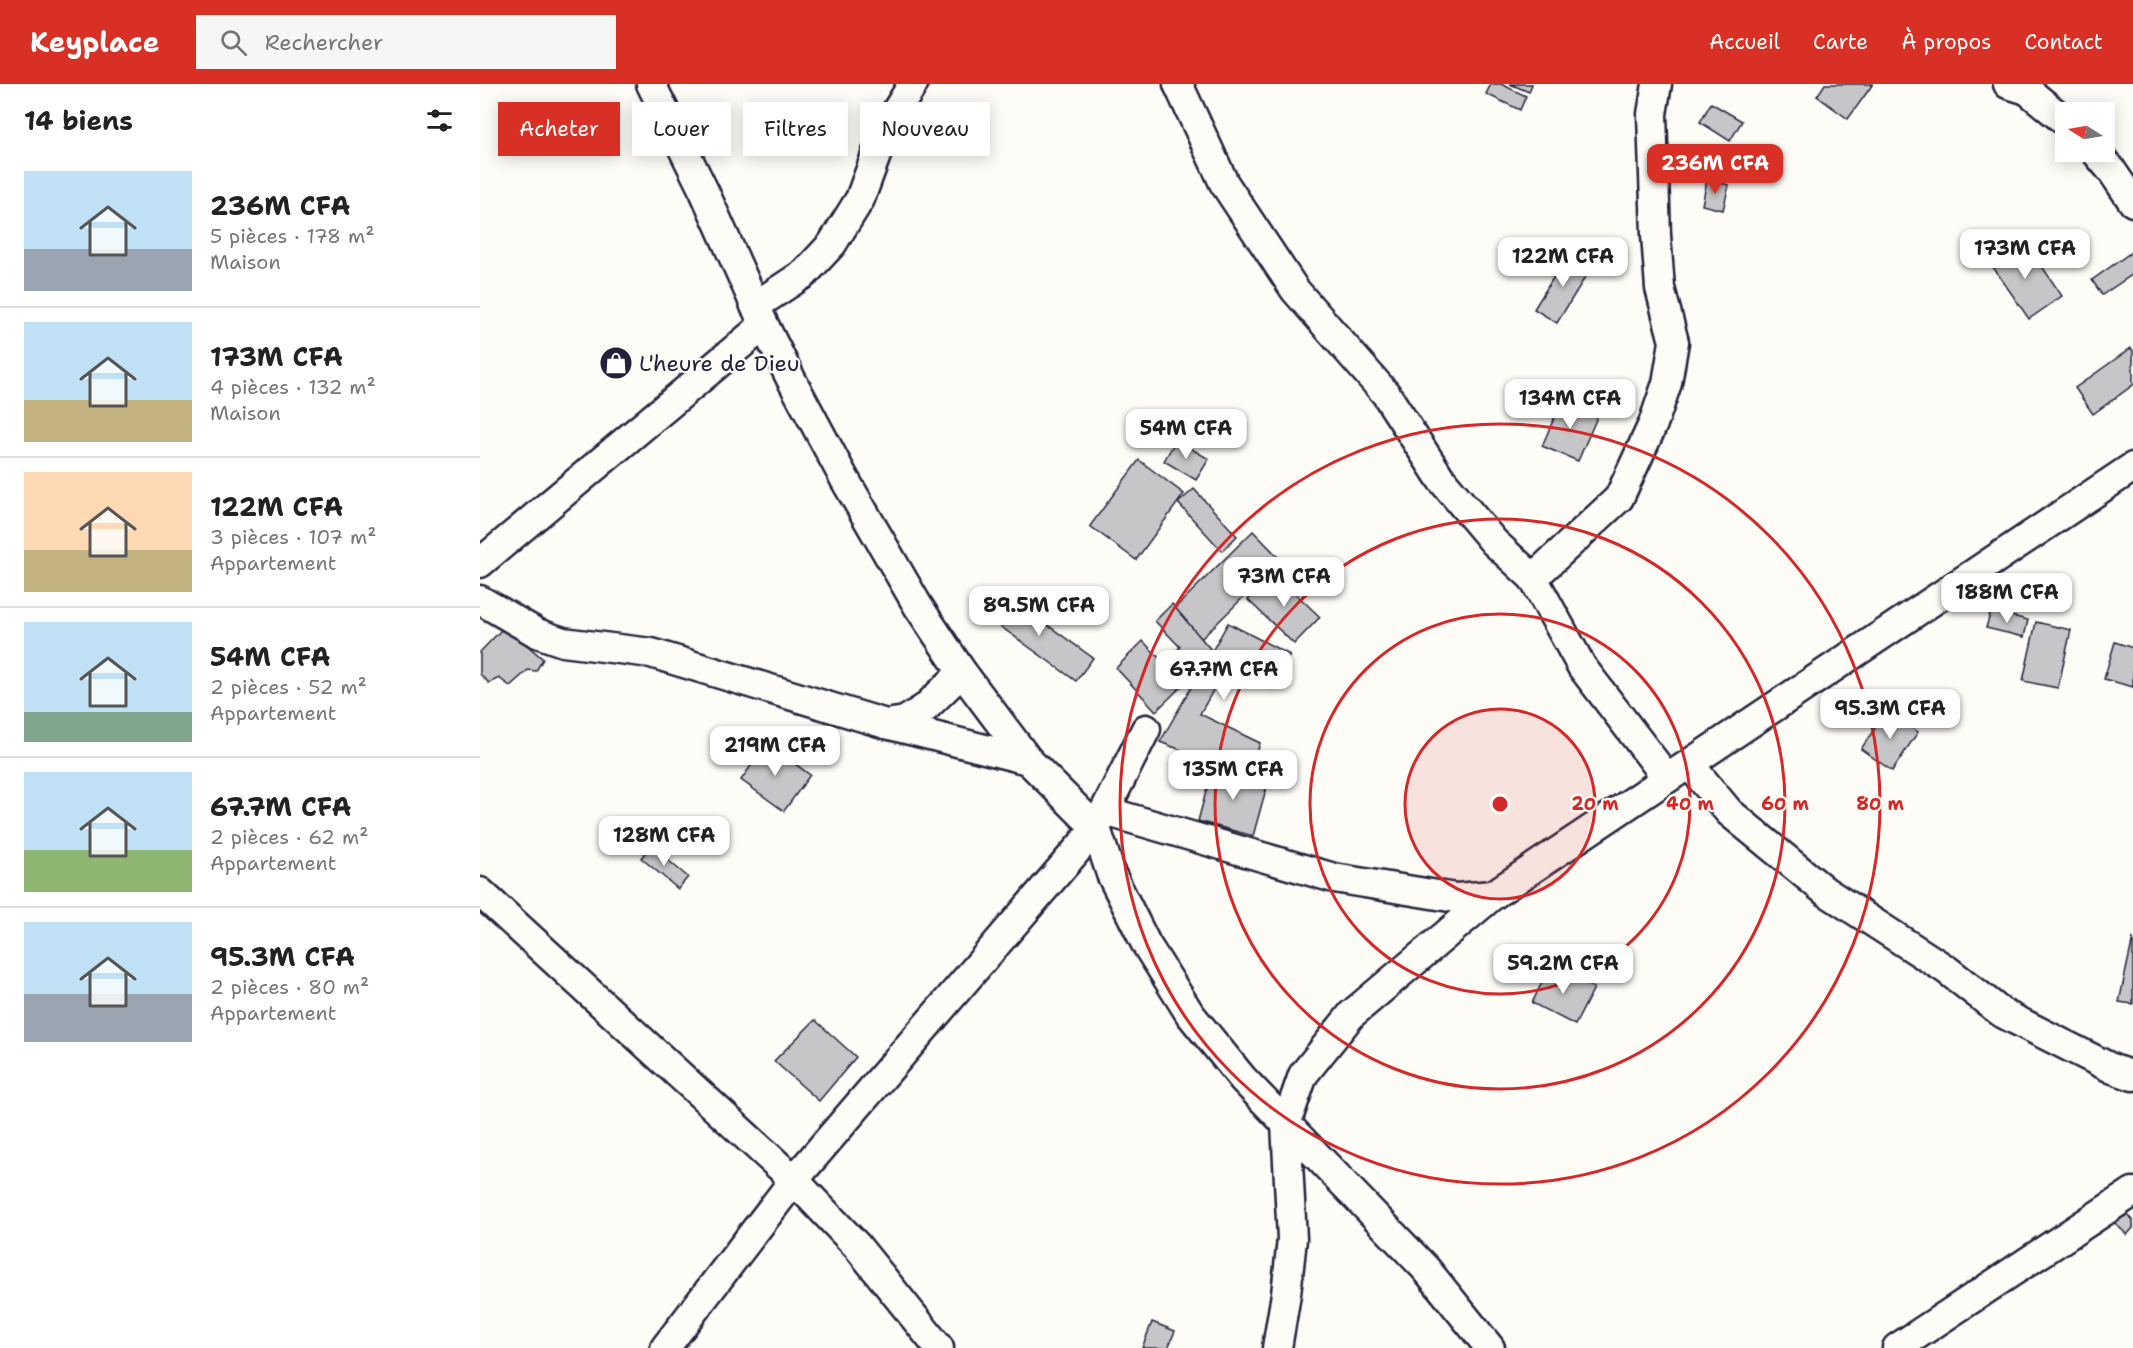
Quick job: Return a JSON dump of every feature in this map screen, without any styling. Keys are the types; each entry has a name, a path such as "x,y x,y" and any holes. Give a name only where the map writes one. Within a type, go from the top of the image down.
{"street":[{"path":"651,84 704,191 760,316 844,478 918,606 962,672 1028,760 1100,820 1334,878 1456,898 1493,895"},
{"path":"480,563 760,316 832,244 860,199 886,128 913,84"},
{"path":"1178,84 1224,183 1295,290 1386,394 1441,479 1494,542 1533,578 1582,667 1678,772 1825,891 1947,970 2002,1013 2113,1069 2133,1076"},
{"path":"1533,578 1619,498 1653,424 1667,383 1674,342 1660,288 1656,236 1652,114 1657,84"},
{"path":"2008,84 2027,90 2055,113"},
{"path":"2104,162 2133,202"},
{"path":"1277,1348 1287,1294 1292,1239 1286,1124 1304,1074 1352,1014 1493,895 2133,467"},
{"path":"480,600 537,633 563,642 651,653 886,724 1028,760"},
{"path":"886,724 905,721 925,708 962,672"},
{"path":"665,1348 794,1180 1039,897 1100,820 1146,729"},
{"path":"1100,820 1111,874 1141,934 1190,1014 1243,1079 1426,1269 1490,1348"},
{"path":"480,892 794,1180 857,1246 939,1348"},
{"path":"1897,1348 2133,1192"}],"building":[{"path":"1491,84 1501,84 1526,96 1520,110 1486,94"},
{"path":"1510,84 1532,84 1529,92"},
{"path":"1825,84 1873,84 1848,119 1817,96"},
{"path":"1711,103 1742,121 1730,141 1700,122"},
{"path":"1707,180 1729,185 1723,210 1702,205"},
{"path":"1998,245 2008,261 2029,247 2062,296 2029,319 1984,254"},
{"path":"2133,251 2133,274 2102,295 2092,280"},
{"path":"1569,252 1592,266 1557,323 1534,309"},
{"path":"2131,348 2133,351 2133,385 2093,414 2075,388"},
{"path":"1562,400 1598,415 1578,461 1542,446"},
{"path":"1176,440 1209,459 1196,480 1164,461"},
{"path":"1139,460 1184,494 1136,560 1090,526"},
{"path":"1194,489 1237,536 1222,551 1178,503"},
{"path":"1253,531 1281,560 1199,641 1171,612"},
{"path":"1274,573 1320,617 1294,644 1248,600"},
{"path":"1002,592 1093,658 1076,681 986,616"},
{"path":"1172,604 1212,651 1180,678 1165,663 1180,647 1155,621"},
{"path":"1991,611 2028,620 2024,637 1986,628"},
{"path":"2036,622 2071,630 2058,688 2023,681"},
{"path":"1228,623 1290,655 1272,689 1225,669 1200,714 1260,743 1250,776 1160,742"},
{"path":"505,626 543,659 536,671 528,670 510,686 499,678 489,683 480,674 480,652"},
{"path":"1143,641 1184,684 1156,711 1116,668"},
{"path":"2115,642 2133,648 2133,687 2104,679"},
{"path":"1887,710 1918,732 1892,771 1861,749"},
{"path":"767,743 810,775 784,811 741,780"},
{"path":"1213,766 1268,782 1253,836 1198,821"},
{"path":"651,846 688,877 678,889 641,858"},
{"path":"2133,938 2133,1004 2119,1002"},
{"path":"1550,966 1594,988 1575,1025 1532,1003"},
{"path":"815,1020 856,1057 819,1101 774,1061"},
{"path":"2122,1209 2133,1220 2133,1228 2127,1235 2112,1220"},
{"path":"1152,1322 1175,1331 1168,1348 1142,1348"}],"place":[{"name":"L'heure de Dieu","path":"616,363"}]}
